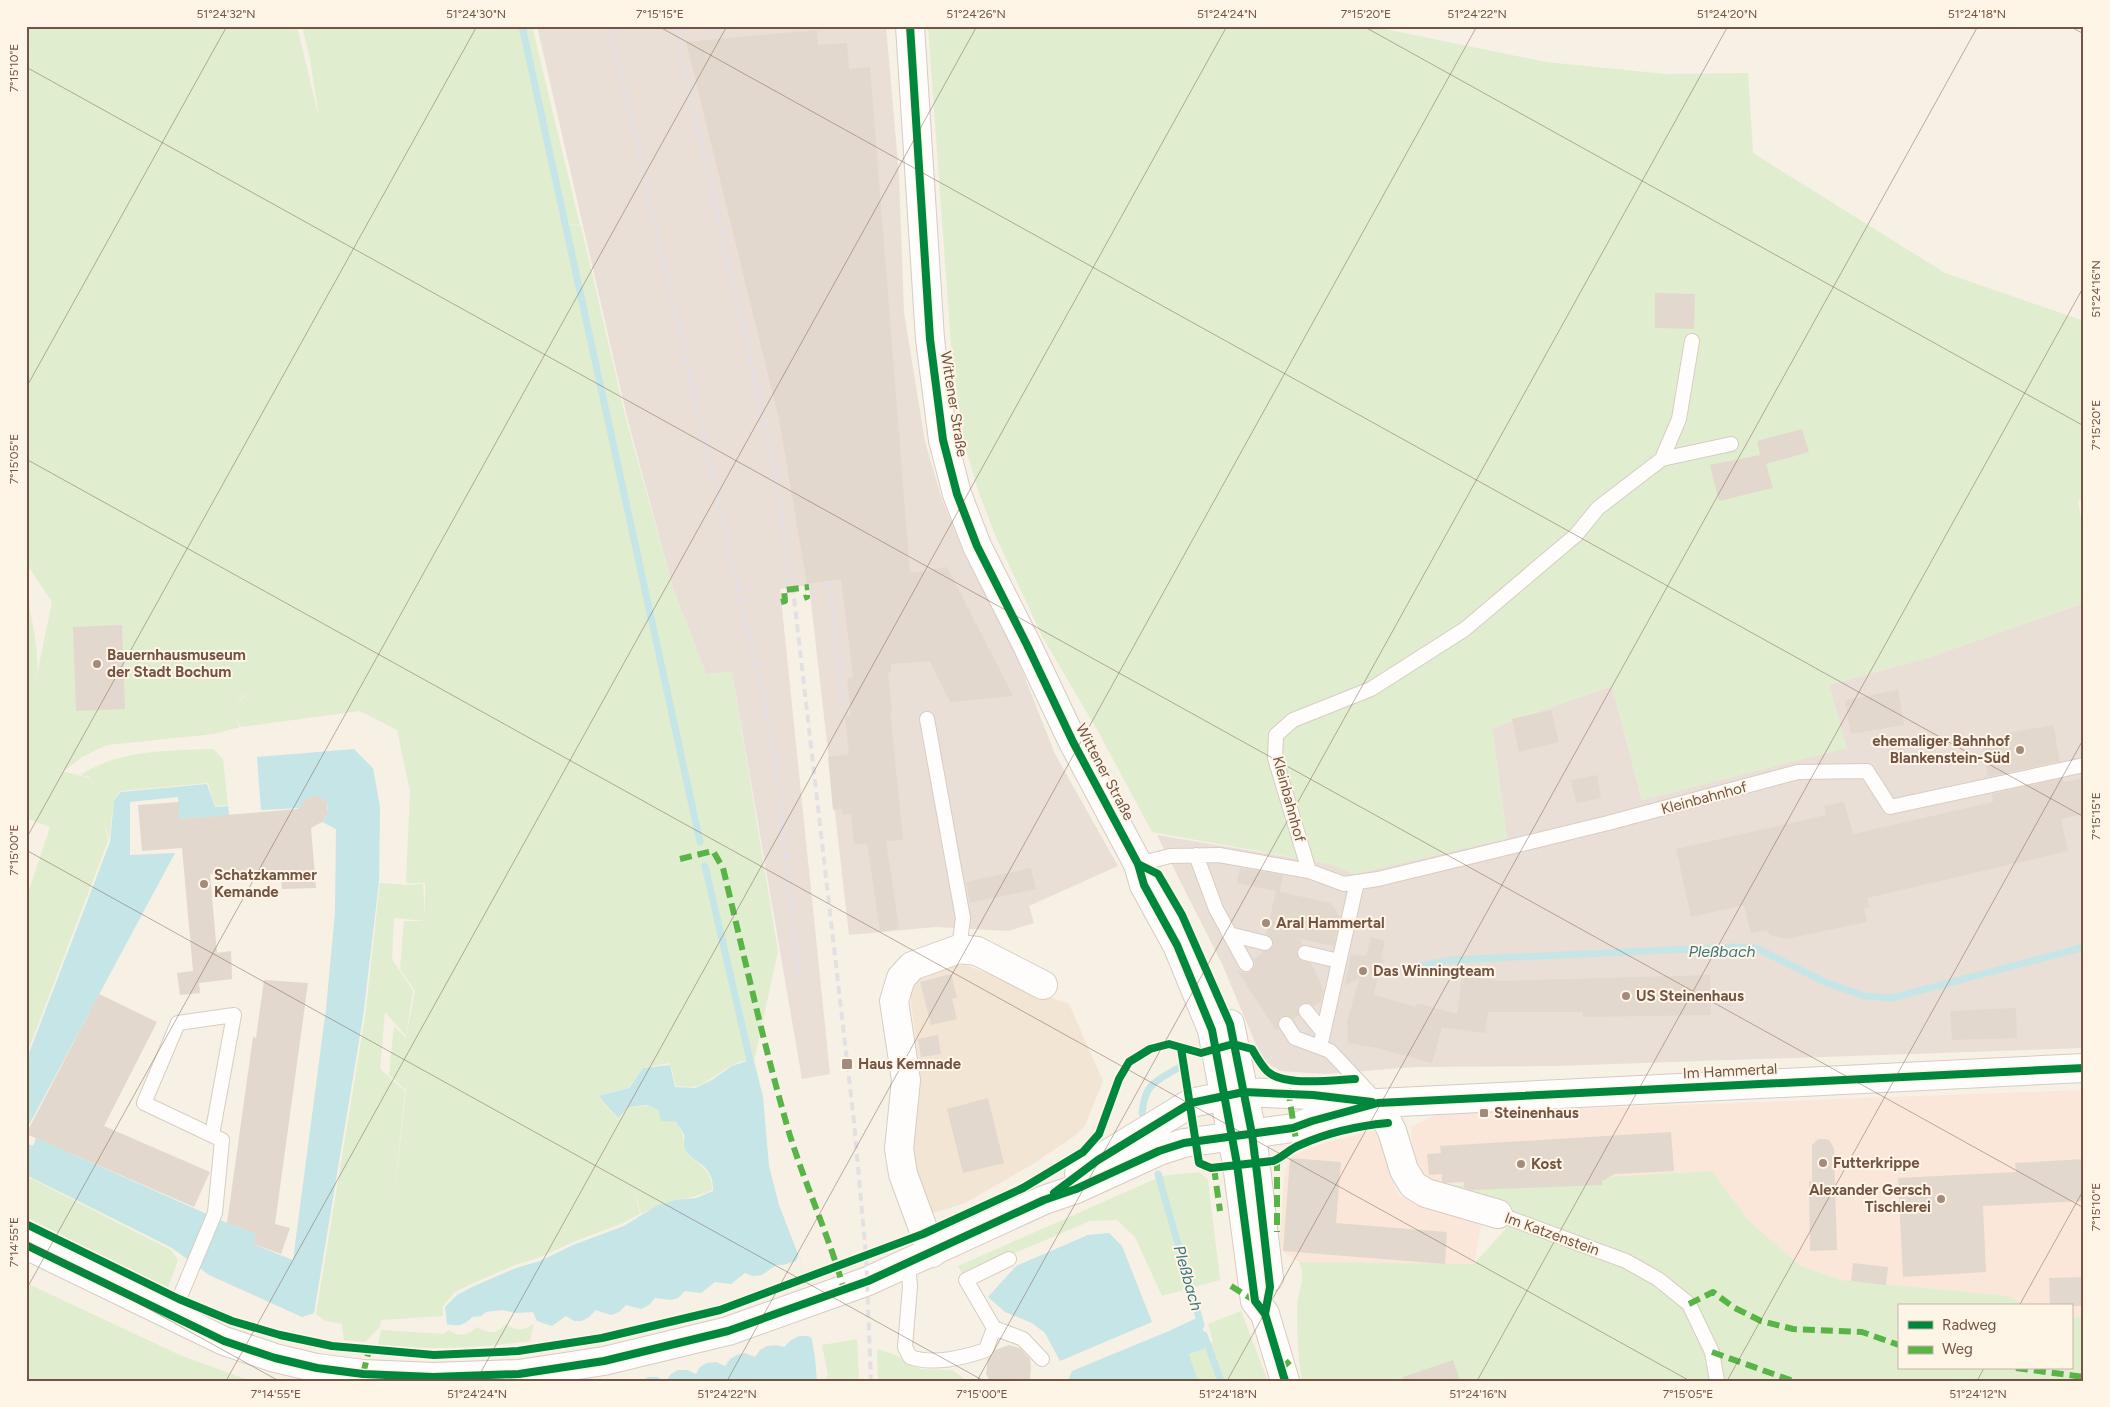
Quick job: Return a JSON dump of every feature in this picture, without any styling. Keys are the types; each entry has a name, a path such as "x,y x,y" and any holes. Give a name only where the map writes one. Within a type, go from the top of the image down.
{"main road":[{"name":"Wittener Straße","path":"910,26 930,338 943,440 957,494 977,546 1073,742 1138,864 1144,886 1177,945 1212,1030 1233,1094 1242,1136 1254,1301 1265,1314 1285,1381"},
{"path":"920,1258 898,1148 906,1080 894,1001 902,978 912,966 959,949 977,951 1043,985"},
{"name":"Im Hammertal","path":"1044,1200 1098,1160 1191,1103 1233,1094 1312,1095 1378,1103 2084,1068"},
{"name":"Im Hammertal","path":"1044,1200 1076,1189 1160,1151 1184,1143 1293,1128 1378,1103"},
{"name":"Im Katzenstein","path":"1378,1103 1392,1131 1404,1170 1413,1185 1426,1193 1498,1214"},
{"path":"26,1245 168,1316 224,1341 275,1358 317,1368 363,1374 433,1377 519,1374 604,1361 728,1331 808,1303 920,1258 1044,1200"}],"lane":[{"path":"1662,459 1679,419 1692,341"},
{"name":"Kleinbahnhof","path":"1309,871 1275,758 1276,735 1292,720 1371,689 1465,629 1576,535 1598,508 1662,459 1731,444"},
{"path":"927,718 963,918 959,949"},
{"name":"Kleinbahnhof","path":"1138,864 1170,856 1219,854 1309,871 1344,884 1378,879 1599,826 1798,772 1867,771 1890,807 2084,765"},
{"path":"1196,855 1216,909 1246,964"},
{"path":"1325,1049 1323,1032 1357,882"},
{"path":"1229,934 1261,946"},
{"path":"1305,954 1339,961"},
{"path":"1306,1011 1323,1032"},
{"path":"168,1316 179,1300 215,1214 222,1140 144,1103 178,1023 234,1015 212,1135"},
{"path":"1286,1024 1295,1038 1325,1049 1378,1103"},
{"name":"Im Katzenstein","path":"1498,1214 1626,1261 1658,1280 1689,1304 1712,1352 1717,1381"},
{"path":"920,1258 910,1286 905,1347 910,1357 922,1361 946,1359 962,1357 986,1350 994,1328"},
{"path":"1009,1259 966,1280 994,1328 1023,1339 1042,1359"}],"shaded area":[{"path":"537,26 886,26 899,175 904,312 925,442 942,499 964,554 1016,655 1055,754 1118,866 1029,906 1034,923 1008,931 936,927 849,935 809,585 780,589 830,1074 802,1079 732,672 706,674 673,588 627,417"},
{"path":"2084,603 2084,1048 1556,1066 1416,1067 1325,1074 1281,1071 1263,1061 1222,964 1157,835 1330,864 1355,874 1507,838 1492,728 1612,686 1642,800 1846,748 1829,685 1930,657"},
{"path":"948,965 965,965 1069,1004 1103,1081 1085,1126 1073,1137 1033,1164 965,1203 927,1215 910,1164 918,1083 921,1079 910,995 911,983 917,976"},
{"path":"2084,1090 2084,1316 2072,1317 2072,1304 2022,1304 2008,1296 1841,1280 1801,1266 1749,1221 1712,1171 1425,1186 1413,1163 1411,1127 1438,1114"},
{"path":"1377,1130 1398,1196 1482,1221 1474,1265 1299,1262 1279,1249 1285,1170 1294,1155 1327,1142"}],"green space":[{"path":"26,26 297,26 319,118 310,59 302,26 532,26 580,225 561,224 581,226 626,419 673,588 706,674 732,672 778,951 754,1061 747,1060 732,1065 702,1084 691,1087 676,1086 670,1063 643,1068 628,1088 597,1096 618,1119 630,1107 648,1106 658,1110 661,1121 675,1122 682,1134 684,1148 709,1175 712,1190 650,1209 641,1214 631,1176 640,1214 623,1223 538,1258 515,1265 455,1292 443,1306 443,1316 381,1320 380,1327 365,1342 344,1340 342,1324 325,1321 316,1314 365,1017 380,883 423,884 425,918 425,883 406,883 410,791 397,730 360,711 241,727 232,713 240,727 214,734 107,745 82,757 64,771 47,767 89,778 97,788 89,777 80,775 112,760 161,751 213,749 223,759 228,805 215,806 208,783 121,791 114,799 109,840 104,817 108,841 26,1056 26,899 50,827 26,818 26,593 37,654 34,688 52,602 26,563","holes":["394,918 425,921 404,921 400,969 415,991 406,1038 394,1026 389,1075 406,1090 391,1224 405,1091 380,1069 385,1012 406,1036 413,991 392,959"]},
{"path":"928,26 1370,26 1546,62 1665,74 1748,73 1753,153 1945,273 2084,321 2084,499 2078,501 2084,538 2084,603 1930,657 1829,685 1847,748 1642,800 1612,686 1492,728 1507,838 1355,874 1330,864 1152,832 1099,733 1042,636 996,537 979,493 963,440 951,345"},
{"path":"1712,1171 1749,1221 1801,1266 1841,1280 2008,1296 2022,1304 1898,1304 1898,1370 2072,1370 2072,1317 2084,1316 2084,1381 1302,1381 1297,1326 1297,1307 1302,1280 1299,1262 1474,1264 1510,1224 1436,1186"},
{"path":"1199,1172 1208,1180 1220,1280 1162,1296 1135,1237 1117,1220 1090,1221 963,1275 958,1266 1162,1176"},
{"path":"26,1176 171,1250 178,1260 168,1288 26,1217"},
{"path":"799,1254 803,1273 728,1297 591,1331 498,1345 435,1348 378,1345 381,1330 443,1334 449,1330 464,1335 477,1327 485,1331 496,1332 506,1324 514,1329 529,1327 537,1321 543,1325 796,1261"},
{"path":"26,1283 182,1356 251,1381 26,1381"},
{"path":"1241,1311 1268,1381 1198,1381 1189,1354 1204,1349 1213,1341 1208,1324"},
{"path":"857,1339 859,1381 825,1381 828,1375 822,1345"},
{"path":"877,1349 893,1354 920,1369 952,1370 968,1381 878,1381"}],"water":[{"path":"354,749 373,768 380,807 379,882 363,1017 314,1313 302,1317 209,1275 172,1248 26,1175 26,1143 33,1146 36,1138 227,1223 257,1234 253,1244 293,1260 326,1009 335,912 336,829 322,822 326,817 328,808 324,800 319,798 308,798 300,808 261,810 257,757"},
{"path":"207,784 215,807 228,806 229,815 179,819 178,797 130,802 130,855 175,853 29,1125 26,1124 26,1061 110,842 114,800 121,792"},
{"path":"750,1060 754,1061 763,1097 769,1166 779,1205 798,1254 817,1381 522,1381 537,1321 533,1312 516,1313 502,1310 486,1312 481,1316 472,1317 461,1325 447,1324 445,1307 457,1295 472,1287 624,1226 656,1206 675,1200 696,1198 713,1191 710,1174 687,1153 684,1146 683,1133 676,1122 661,1121 658,1110 647,1105 629,1107 618,1118 598,1096 629,1088 643,1068 670,1065 675,1087 695,1088 712,1080 732,1066"},
{"path":"1109,1233 1122,1246 1152,1322 1060,1361 1045,1333 1032,1323 1005,1312 988,1297 1016,1266 1088,1235"},
{"path":"1199,1317 1207,1342 1204,1349 1189,1354 1198,1381 1068,1381 1072,1371"}],"pier":[{"path":"799,1254 815,1340 808,1336 799,1336 784,1347 776,1345 767,1346 760,1350 755,1357 745,1353 737,1355 730,1359 725,1366 716,1362 707,1363 700,1367 696,1374 687,1370 678,1370 671,1374 666,1381 657,1377 648,1377 641,1381 520,1381 534,1323 537,1321 552,1326 566,1316 574,1321 582,1321 596,1310 611,1315 619,1312 626,1305 641,1309 649,1305 655,1298 671,1300 678,1298 685,1291 701,1293 715,1282 731,1284 745,1273 753,1276 762,1275 776,1265 796,1261"}],"building":[{"path":"817,30 818,45 847,43 849,69 870,67 910,573 947,567 1013,696 950,702 930,661 891,664 891,671 888,674 892,711 890,711 903,840 886,841 899,929 880,932 867,843 854,845 851,814 843,815 842,809 833,810 828,757 849,754 845,716 851,715 847,678 853,677 841,579 807,584 779,419 686,42"},
{"path":"1655,293 1695,294 1694,329 1655,328"},
{"path":"1802,429 1809,452 1766,464 1773,488 1719,501 1710,465 1760,455 1757,441"},
{"path":"122,625 125,709 76,711 73,627"},
{"path":"1898,690 1904,725 1851,734 1845,700"},
{"path":"1551,710 1559,742 1519,752 1512,719"},
{"name":"ehemaliger Bahnhof Blankenstein-Süd","path":"2053,725 2060,761 1988,777 1982,744 2001,740 2001,736 2007,733"},
{"path":"1597,775 1601,798 1576,803 1571,780"},
{"path":"2063,778 2064,782 2084,778 2084,814 2061,819 2068,851 1867,898 1869,908 1864,908 1867,922 1786,939 1770,935 1767,930 1751,933 1744,905 1691,917 1676,849 1826,815 1824,806 1844,802 1853,834 1993,802 1992,794"},
{"path":"312,796 318,796 326,801 328,813 322,822 311,828 316,888 282,889 281,877 269,877 261,870 210,874 217,953 231,951 232,979 199,983 200,993 180,995 177,973 193,971 182,848 142,851 138,805 179,802 179,819 298,809 305,800"},
{"path":"1031,868 1036,889 970,903 966,882"},
{"path":"1240,868 1283,875 1280,892 1331,903 1340,917 1334,946 1300,939 1302,945 1297,951 1299,960 1311,963 1324,991 1321,1001 1313,1006 1309,1003 1301,1004 1298,1008 1299,1015 1293,1019 1286,1015 1281,1017 1277,1024 1279,1029 1276,1030 1237,970 1245,973 1251,971 1255,965 1253,959 1273,946 1271,937 1266,934 1276,891 1237,883"},
{"path":"1371,937 1385,941 1381,959 1386,960 1380,964 1374,995 1416,1007 1417,1003 1457,1014 1462,976 1502,981 1710,975 1711,1015 1583,1017 1583,1012 1488,1012 1485,1033 1442,1027 1432,1063 1377,1048 1348,1043 1347,1022 1360,977 1345,986 1351,954 1366,956"},
{"path":"951,974 957,998 952,999 957,1019 931,1025 920,982"},
{"path":"264,980 308,983 275,1224 290,1228 281,1254 253,1244 257,1234 227,1223 253,1037 256,1038"},
{"path":"99,994 157,1022 104,1126 210,1172 194,1207 26,1134"},
{"path":"2016,1008 2017,1038 1952,1040 1950,1011"},
{"path":"938,1035 941,1054 921,1057 918,1039"},
{"path":"988,1098 1004,1163 963,1173 947,1109"},
{"path":"1671,1132 1674,1171 1615,1174 1602,1181 1602,1185 1472,1190 1464,1188 1464,1182 1442,1182 1442,1174 1429,1175 1427,1154 1441,1153 1440,1146"},
{"path":"1818,1139 1830,1141 1834,1149 1837,1250 1810,1251 1809,1182 1812,1181 1812,1145"},
{"path":"1290,1158 1341,1162 1336,1223 1447,1232 1445,1264 1283,1251"},
{"path":"2084,1159 2084,1201 1983,1206 1986,1272 1903,1277 1898,1178 2016,1172 2015,1163"},
{"path":"1853,1263 1888,1267 1886,1285 1851,1281"},
{"path":"2084,1277 2084,1306 2050,1304 2049,1278"},
{"path":"1009,1345 1020,1348 1030,1359 1030,1381 990,1381 986,1374 988,1359 995,1350"},
{"path":"1453,1360 1460,1381 1403,1381 1403,1377"}],"waterway":[{"path":"522,26 700,842"},
{"path":"705,866 750,1060"},
{"name":"Pleßbach","path":"1404,969 1452,960 1733,947 1756,948 1827,983 1865,996 1892,998 2084,947"},
{"name":"Pleßbach","path":"1142,1113 1143,1103 1148,1090 1157,1081 1178,1068"},
{"name":"Pleßbach","path":"1158,1174 1201,1325"},
{"name":"Pleßbach","path":"1204,1335 1221,1381"}],"railway":[{"path":"610,26 760,683 775,758 799,978"},
{"path":"675,26 768,437 793,589 854,1122 866,1256 871,1381"},
{"path":"708,26 711,40"},
{"path":"829,581 844,708"}],"marked path":[{"path":"781,602 785,601 784,590 809,587"},
{"path":"804,598 807,595"},
{"path":"680,859 713,851 723,868 762,1031 788,1129 844,1290"},
{"path":"1288,1089 1297,1146"},
{"path":"1277,1159 1277,1232"},
{"path":"1214,1168 1220,1211"},
{"path":"1231,1286 1255,1301"},
{"path":"1689,1304 1713,1292 1733,1307 1761,1321 1793,1329 1862,1332 1898,1345"},
{"path":"363,1374 369,1350"},
{"path":"1712,1352 1793,1381"},
{"path":"1281,1369 1293,1358"},
{"path":"2031,1370 2084,1377"}],"cycle path":[{"path":"910,26 930,339 943,440 957,494 977,546 1073,742 1138,864 1144,885 1177,945 1212,1030 1237,1164 1255,1301 1265,1314 1285,1381"},
{"path":"1138,864 1158,874 1182,915 1230,1024 1252,1134 1258,1181 1270,1287 1265,1314"},
{"path":"26,1224 179,1299 232,1321 280,1335 332,1346 434,1355 518,1351 602,1338 720,1310 923,1234 1023,1188 1083,1152 1099,1134 1119,1079 1129,1062 1150,1049 1169,1044 1201,1053 1233,1044 1252,1049 1267,1071 1285,1079 1296,1081 1355,1079"},
{"path":"1181,1048 1199,1163 1211,1168 1273,1161 1296,1147 1321,1136 1354,1128 1388,1123"},
{"path":"26,1245 224,1341 275,1358 317,1368 363,1374 433,1377 519,1374 604,1361 728,1331 868,1281 1044,1200 1076,1189 1159,1151 1184,1143 1293,1128 1378,1103 2084,1068"},
{"path":"1054,1193 1098,1160 1191,1103 1244,1092 1313,1095 1372,1102"}],"place":[{"name":"Bauernhausmuseum der Stadt Bochum","path":"97,664"},
{"name":"ehemaliger Bahnhof Blankenstein-Süd","path":"2020,750"},
{"name":"Schatzkammer Kemande","path":"204,884"},
{"name":"Aral Hammertal","path":"1266,923"},
{"name":"Das Winningteam","path":"1363,971"},
{"name":"US Steinenhaus","path":"1626,996"},
{"name":"Haus Kemnade","path":"847,1064"},
{"name":"Steinenhaus","path":"1484,1113"},
{"name":"Futterkrippe","path":"1823,1163"},
{"name":"Kost","path":"1521,1164"},
{"name":"Alexander Gersch Tischlerei","path":"1941,1199"}]}
